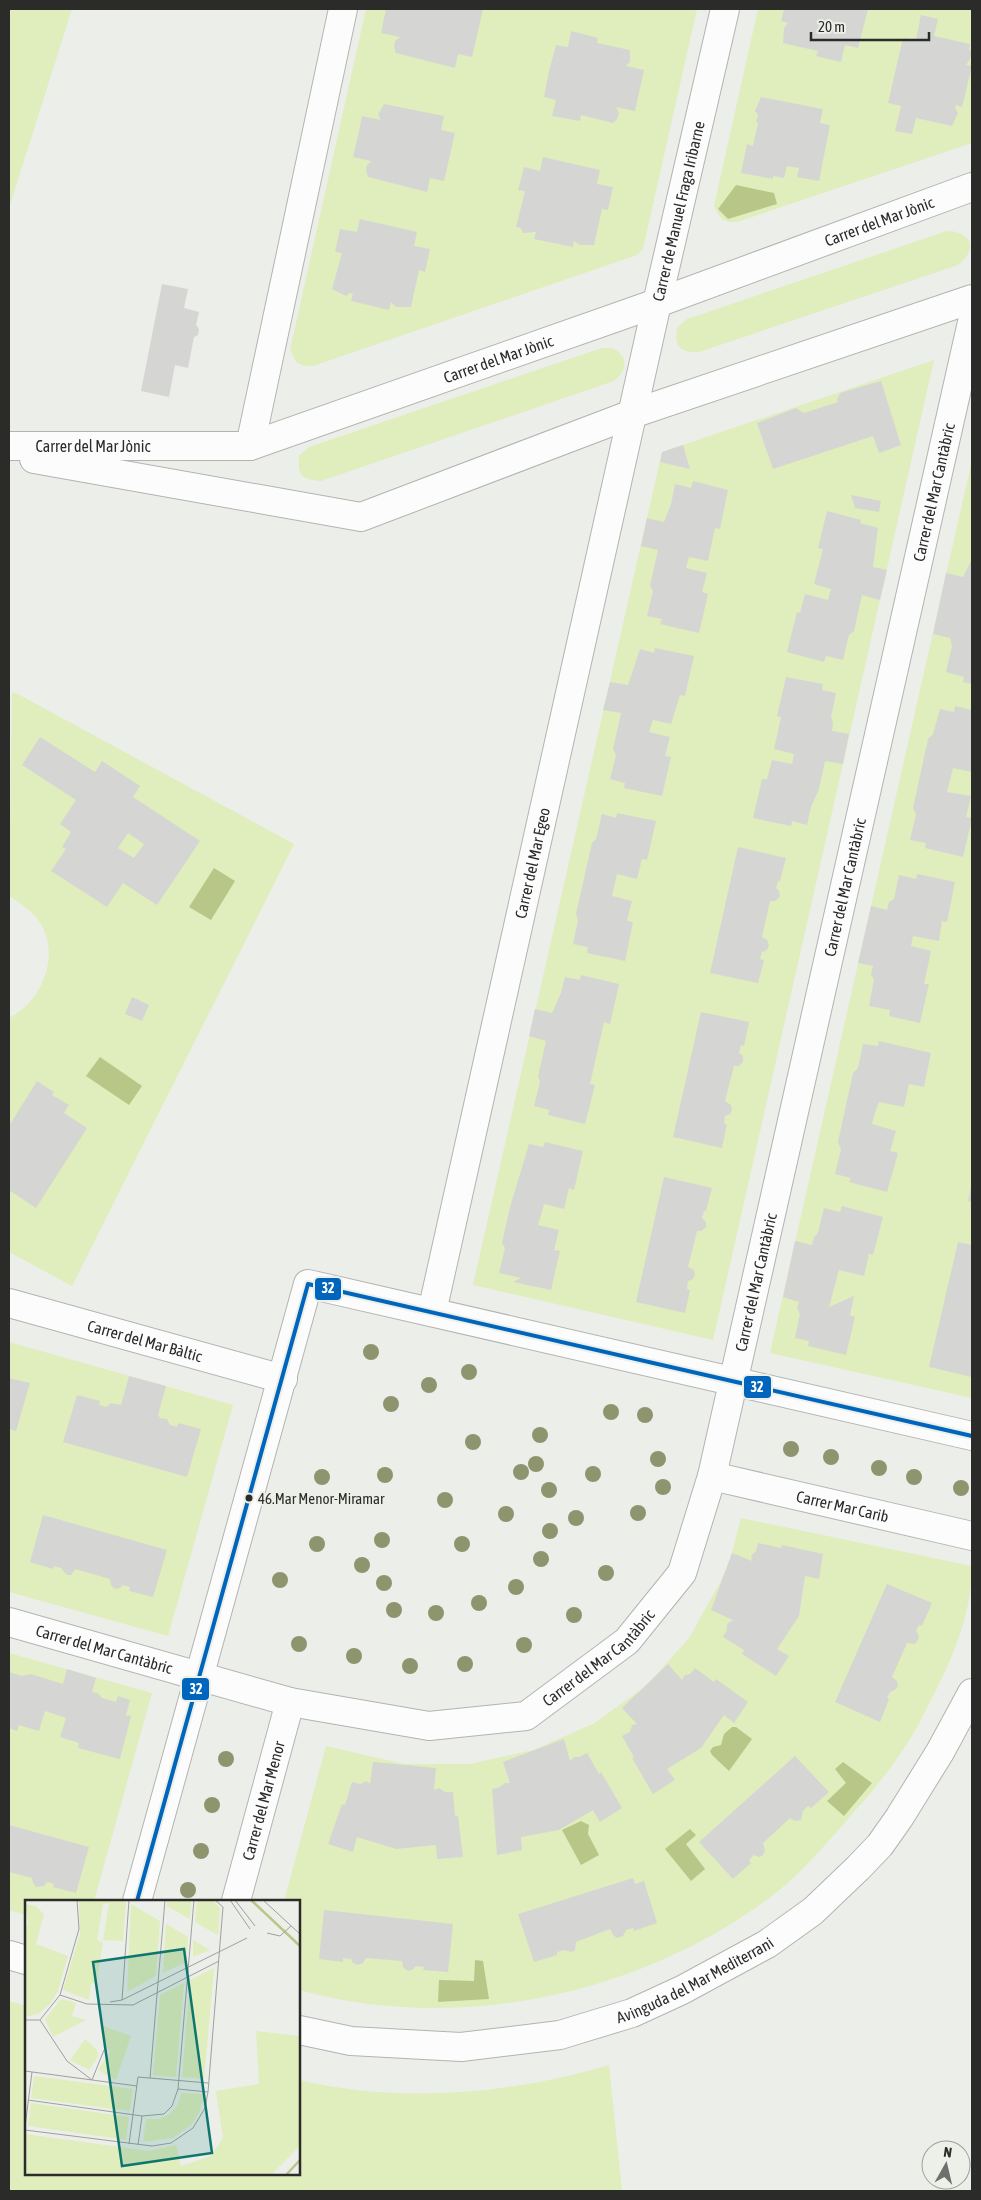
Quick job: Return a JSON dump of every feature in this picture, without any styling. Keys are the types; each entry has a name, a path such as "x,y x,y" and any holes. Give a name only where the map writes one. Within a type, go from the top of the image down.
{"street":[{"path":"250,446 343,9"},
{"name":"Carrer de Manuel Fraga Iribarne","path":"632,414 725,9"},
{"name":"Carrer del Mar Jònic","path":"9,446 250,446 657,303 972,187"},
{"name":"Carrer del Mar Jònic","path":"9,455 361,517 632,414 972,299"},
{"name":"Carrer del Mar Cantàbric","path":"9,1622 290,1702 429,1726 526,1716 627,1641 682,1573 712,1476 972,322"},
{"name":"Carrer del Mar Egeo","path":"432,1312 632,414"},
{"path":"136,1900 308,1284 972,1436"},
{"name":"Carrer del Mar Bàltic","path":"9,1303 282,1379"},
{"name":"Carrer Mar Carib","path":"712,1476 972,1536"},
{"name":"Avinguda del Mar Mediterrani","path":"300,2030 351,2041 461,2047 560,2035 632,2013 682,1990 768,1944 812,1911 858,1868 880,1845 899,1818 950,1735 972,1693"},
{"name":"Carrer del Mar Menor","path":"236,1900 290,1702"},
{"path":"9,1955 25,1960"}],"shaded area":[{"path":"9,9 72,9 9,208"},
{"path":"366,9 697,9 643,249 637,255 313,366 304,366 296,362 290,350"},
{"path":"758,9 972,9 972,143 737,222 725,221 720,217 714,206"},
{"path":"736,185 774,193 777,204 728,219 718,209"},
{"path":"947,231 962,234 969,242 970,248 968,253 958,265 699,352 683,350 676,340 677,328 687,319"},
{"path":"602,348 612,348 618,351 624,359 625,364 622,373 614,381 321,481 309,479 300,472 299,456 309,447"},
{"path":"934,360 713,1340 473,1285 662,452"},
{"path":"972,460 972,1398 770,1353"},
{"path":"14,692 294,844 72,1286 9,1252 9,1018 32,1000 46,974 49,959 48,944 44,930 36,917 9,896 12,694"},
{"path":"214,868 235,881 211,920 189,907"},
{"path":"100,1057 142,1086 129,1105 86,1076"},
{"path":"9,1342 233,1405 168,1636 9,1592"},
{"path":"741,1518 972,1566 968,1605 957,1643 942,1679 916,1729 880,1782 812,1859 772,1896 720,1930 665,1959 606,1981 546,1997 484,2006 421,2008 360,2003 300,1990 300,1900 284,1900 326,1746 404,1764 470,1764 533,1750 593,1724 646,1686 689,1638 721,1581 732,1553"},
{"path":"9,1653 152,1693 94,1900 25,1900 25,1915 9,1910"},
{"path":"732,1727 736,1727 752,1739 729,1771 710,1751 713,1747 721,1745 724,1734"},
{"path":"843,1762 872,1783 844,1816 827,1801 846,1783 835,1769"},
{"path":"581,1821 589,1825 588,1834 599,1855 581,1865 562,1830"},
{"path":"690,1829 696,1835 686,1844 705,1869 691,1881 665,1849"},
{"path":"475,1960 483,1961 489,1999 438,2002 439,1980 474,1981"},
{"path":"9,2001 25,2006 25,2175 300,2175 300,2080 376,2092 455,2092 533,2083 609,2065 622,2191 9,2191"}],"building":[{"path":"386,9 483,9 472,57 458,54 455,68 396,53 395,41 400,37 381,33"},
{"path":"784,9 868,9 858,48 845,45 841,62 816,56 818,51 783,43 784,28 788,23 781,21"},
{"path":"921,15 938,19 934,36 970,44 969,49 972,53 966,65 972,66 962,107 956,105 955,108 958,113 952,126 916,118 912,134 895,131 901,106 888,103 903,38 916,40"},
{"path":"571,31 598,38 597,43 630,50 630,62 626,66 644,70 635,111 616,107 619,113 613,123 581,115 580,121 552,116 556,100 544,97 549,71 556,45 568,47"},
{"path":"761,97 823,109 820,123 830,125 819,181 797,177 799,168 787,166 784,178 773,176 773,179 741,173 747,144 753,146 758,123 756,122 758,115 755,111"},
{"path":"384,104 444,116 441,130 455,133 444,181 430,178 427,192 368,177 366,170 367,165 371,161 353,157 362,116 381,120 378,115"},
{"path":"543,157 600,170 597,184 613,187 608,210 602,209 594,245 580,245 574,241 573,247 534,239 536,232 523,233 521,228 516,227 525,191 518,190 524,167 540,171"},
{"path":"360,219 417,232 414,246 430,249 425,272 419,270 411,307 396,307 391,302 389,310 351,301 353,294 350,293 346,296 332,289 342,253 335,252 340,229 357,232"},
{"path":"162,284 188,289 184,308 199,312 196,325 199,329 198,335 194,337 188,368 175,365 169,397 141,391"},
{"path":"881,381 901,445 879,453 873,436 773,469 757,423 796,408 804,413 838,402 840,393"},
{"path":"683,445 690,469 660,462 662,452"},
{"path":"693,481 728,490 720,529 715,528 708,561 689,557 686,568 707,573 702,592 708,594 699,633 660,624 662,619 647,616 653,591 650,586 658,550 641,546 647,518 664,522 671,504 675,484 691,488"},
{"path":"851,495 881,501 879,512 855,508"},
{"path":"827,511 861,520 860,523 878,528 873,567 887,570 880,600 862,595 854,631 849,635 843,660 826,656 824,662 787,652 797,612 800,613 805,594 828,600 831,589 814,584 823,549 818,548"},
{"path":"971,561 972,684 963,682 964,677 946,672 952,646 950,638 933,634 946,573 963,577"},
{"path":"655,648 694,656 685,696 680,695 671,724 653,720 649,732 670,737 665,756 671,757 662,796 624,788 625,783 610,779 616,755 613,749 621,713 603,710 610,682 628,685 640,649 654,653"},
{"path":"786,677 823,684 822,690 836,693 831,717 833,722 832,731 849,734 843,764 825,761 819,789 811,807 807,825 792,821 791,826 753,818 762,779 767,779 772,760 792,764 794,754 774,749 781,717 777,716"},
{"path":"955,706 972,710 972,772 953,768 947,792 971,796 966,817 972,818 963,857 925,848 926,843 910,840 916,814 913,808 928,739 933,734 940,709 954,712"},
{"path":"40,737 95,772 102,761 140,786 133,797 200,841 157,905 123,883 107,907 51,871 66,849 62,847 71,832 60,824 76,800 22,765","holes":["128,833 144,844 134,858 118,848"]},
{"path":"617,813 656,821 647,860 642,859 637,879 617,874 612,896 632,901 627,921 633,922 625,961 587,953 588,947 573,944 578,920 576,914 592,843 596,839 602,814 616,818"},
{"path":"738,847 786,858 780,881 778,881 776,888 779,891 780,897 775,901 770,901 762,937 767,940 769,945 767,950 762,952 760,959 764,960 758,983 710,973"},
{"path":"917,874 955,882 947,922 942,921 939,941 913,936 911,946 931,951 924,984 929,984 920,1023 889,1016 890,1010 869,1006 874,979 871,975 873,966 858,963 871,906 887,910 889,902 894,899 899,875 916,879"},
{"path":"581,975 619,984 610,1024 604,1022 590,1084 595,1085 585,1124 548,1115 549,1110 534,1106 540,1082 538,1076 546,1041 529,1036 535,1009 552,1013 561,993 565,977 580,980"},
{"path":"132,997 149,1005 142,1021 125,1014"},
{"path":"701,1012 749,1022 744,1046 741,1045 739,1053 743,1056 743,1062 739,1066 734,1066 725,1101 731,1105 732,1110 730,1114 725,1116 724,1124 727,1124 722,1148 673,1137"},
{"path":"879,1041 931,1053 924,1087 909,1084 904,1107 879,1102 875,1113 872,1124 896,1131 890,1151 898,1153 887,1192 849,1182 851,1178 835,1174 841,1149 838,1142 853,1073 858,1068 863,1044 878,1046"},
{"path":"37,1081 54,1092 52,1095 69,1105 64,1113 87,1128 36,1208 9,1190 9,1126"},
{"path":"545,1142 583,1151 574,1190 569,1188 564,1209 544,1204 538,1225 559,1230 554,1250 560,1251 551,1290 513,1282 521,1278 499,1273 505,1248 502,1243 510,1207 529,1144 543,1147"},
{"path":"664,1177 712,1188 706,1211 704,1211 702,1218 706,1222 706,1227 701,1231 697,1231 688,1267 694,1270 695,1275 693,1279 688,1281 687,1289 690,1290 685,1313 636,1302"},
{"path":"972,1183 972,1202 968,1201"},
{"path":"842,1206 883,1217 873,1255 869,1254 864,1276 839,1270 829,1307 854,1296 850,1315 855,1317 846,1355 808,1346 809,1341 795,1338 800,1314 797,1308 799,1302 783,1297 795,1241 812,1245 814,1237 818,1233 824,1208 840,1212"},
{"path":"958,1242 972,1245 972,1377 929,1367"},
{"path":"129,1376 166,1386 158,1415 160,1418 167,1419 170,1425 177,1427 178,1423 201,1429 187,1477 63,1442 77,1395 100,1401 99,1405 106,1407 111,1403 121,1405"},
{"path":"9,1378 30,1383 16,1431 9,1429"},
{"path":"43,1515 167,1550 153,1597 129,1591 130,1587 123,1585 115,1589 111,1585 110,1579 75,1569 71,1575 67,1575 61,1568 54,1566 53,1569 30,1562"},
{"path":"758,1543 781,1548 782,1545 823,1554 819,1579 805,1576 799,1616 777,1649 789,1656 776,1676 742,1654 744,1650 723,1637 727,1630 727,1624 733,1620 711,1610 732,1553 752,1561 751,1556 756,1551"},
{"path":"887,1584 932,1603 922,1626 919,1625 916,1631 919,1636 918,1640 915,1644 907,1643 892,1677 897,1681 898,1686 890,1692 887,1698 889,1699 880,1722 835,1702"},
{"path":"668,1664 682,1680 685,1675 690,1674 695,1668 714,1682 716,1679 748,1702 734,1723 724,1715 701,1748 667,1769 675,1780 653,1794 632,1758 634,1757 622,1736 630,1732 632,1725 637,1724 622,1708"},
{"path":"67,1669 96,1678 92,1692 98,1693 102,1698 116,1702 118,1696 130,1700 126,1715 131,1716 120,1759 78,1748 79,1743 60,1737 66,1718 45,1711 39,1731 19,1725 17,1731 9,1728 9,1672 22,1676 31,1674 63,1684"},
{"path":"564,1739 570,1761 574,1757 587,1753 599,1774 601,1772 622,1808 600,1822 593,1810 559,1830 521,1837 522,1850 497,1855 492,1789 500,1787 505,1783 510,1783 503,1762"},
{"path":"795,1756 829,1792 811,1808 808,1806 803,1811 801,1820 795,1821 790,1818 763,1843 765,1850 763,1855 759,1857 754,1855 749,1860 751,1863 733,1879 699,1842"},
{"path":"373,1762 436,1768 434,1790 439,1788 445,1792 453,1792 455,1816 458,1816 463,1857 437,1859 436,1845 396,1849 357,1837 353,1852 328,1844 342,1804 345,1805 352,1782 360,1784 366,1781 370,1784"},
{"path":"9,1825 89,1847 76,1893 53,1887 54,1884 47,1882 44,1886 36,1887 32,1878 9,1872"},
{"path":"633,1878 635,1884 644,1881 657,1923 634,1931 633,1928 626,1930 623,1936 617,1938 610,1929 576,1942 575,1950 572,1952 564,1950 557,1952 557,1955 534,1962 518,1914"},
{"path":"324,1910 453,1924 448,1972 423,1970 424,1967 416,1966 408,1971 403,1967 402,1961 366,1958 363,1963 358,1965 353,1963 351,1959 343,1958 343,1962 319,1959"}],"transit line":[{"name":"32","path":"137,1900 308,1284 972,1436"}],"place":[{"name":"46.Mar Menor-Miramar","path":"249,1498"}]}
